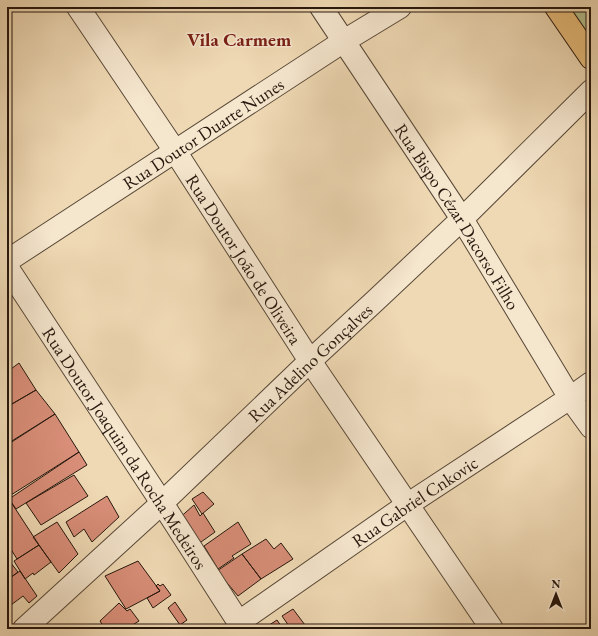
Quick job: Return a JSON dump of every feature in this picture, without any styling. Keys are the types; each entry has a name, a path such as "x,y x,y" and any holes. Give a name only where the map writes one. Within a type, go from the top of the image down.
{"main road":[{"path":"556,7 591,58"}],"street":[{"name":"Rua Doutor João de Oliveira","path":"78,7 175,151 310,361 492,629"},
{"name":"Rua Bispo Cézar Dacorso Filho","path":"321,7 462,219 570,398 591,427"},
{"name":"Rua Doutor Duarte Nunes","path":"7,261 344,41 400,7"},
{"name":"Rua Adelino Gonçalves","path":"24,629 162,503 310,361 462,219 591,90"},
{"name":"Rua Doutor Joaquim da Rocha Medeiros","path":"7,267 241,626"},
{"name":"Rua Gabriel Cnkovic","path":"241,626 407,505 591,383"}],"path":[{"path":"585,7 591,16"}],"green space":[{"path":"570,7 591,7 591,39"}],"building":[{"path":"19,363 36,390 10,405 9,402 7,403 7,372"},
{"path":"36,390 55,414 7,444 7,407"},
{"path":"55,414 79,452 11,495 7,489 7,445"},
{"path":"79,452 87,465 16,509 9,499"},
{"path":"74,475 88,496 41,525 26,503"},
{"path":"203,492 214,504 202,514 192,499"},
{"path":"107,496 119,517 92,542 84,529 74,537 66,522"},
{"path":"9,499 39,545 17,559 7,543 7,501"},
{"path":"194,505 200,516 203,513 215,532 194,547 176,521"},
{"path":"57,522 78,554 59,573 33,537"},
{"path":"238,522 251,544 232,556 234,558 218,569 204,546"},
{"path":"266,539 274,549 281,543 293,559 261,579 242,554"},
{"path":"39,545 51,562 34,575 33,573 25,579 14,561"},
{"path":"242,554 261,579 238,596 217,571"},
{"path":"138,561 160,591 126,609 105,576"},
{"path":"10,562 18,572 7,580 7,564"},
{"path":"20,571 37,596 29,603 23,596 7,608 7,580"},
{"path":"158,584 160,586 163,584 171,595 153,608 147,598 160,591 156,586"},
{"path":"175,602 187,620 180,625 168,608"},
{"path":"119,603 127,611 130,609 139,621 126,629 105,629 100,621"},
{"path":"293,609 308,629 291,629 282,616"},
{"path":"277,620 283,629 263,629"}],"district":[{"name":"Vila Carmem","path":"239,39"}]}
